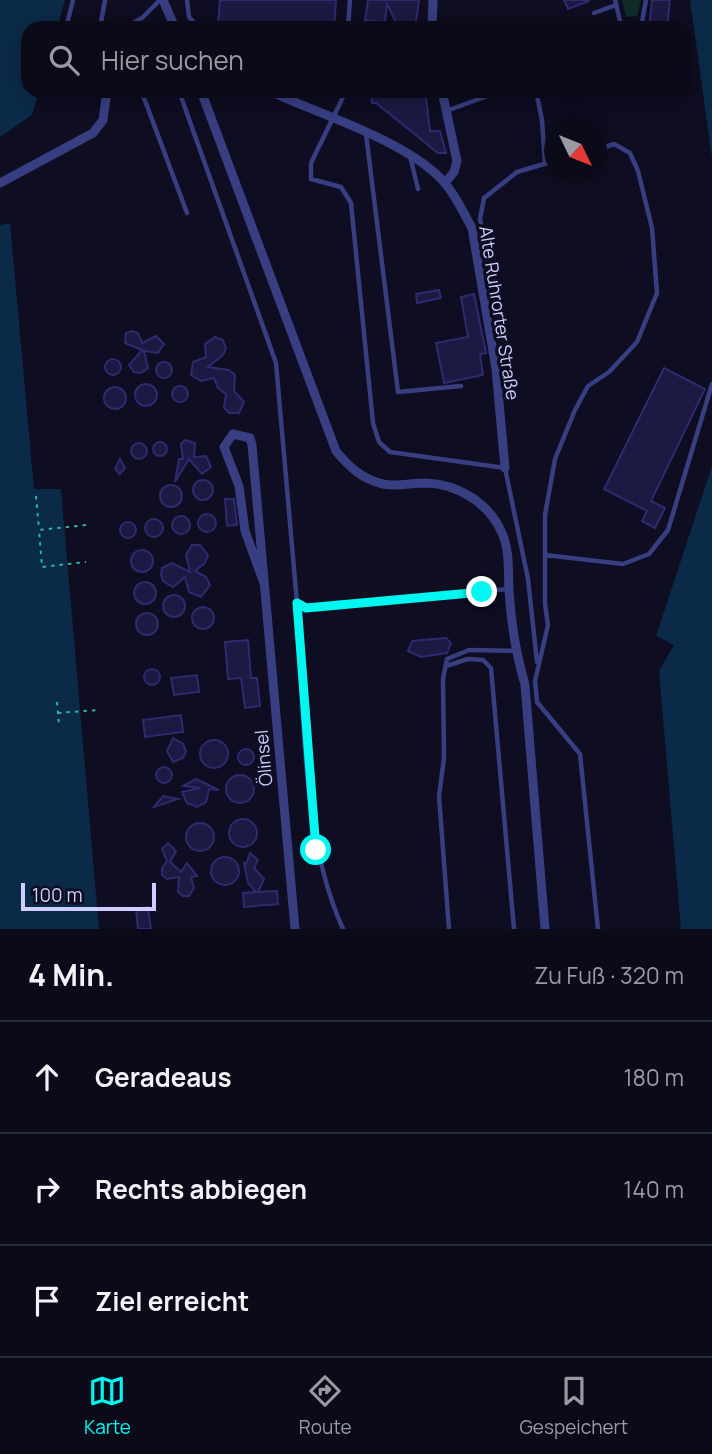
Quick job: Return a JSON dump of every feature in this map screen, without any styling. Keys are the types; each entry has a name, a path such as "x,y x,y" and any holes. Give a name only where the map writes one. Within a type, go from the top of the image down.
{"street":[{"path":"162,0 172,21"},
{"path":"432,21 433,0"},
{"path":"0,183 93,133 103,120 106,98"},
{"path":"204,98 336,451 356,472 369,479 391,485 436,484 457,490 477,501 493,517 506,543 516,651 525,685 545,929"},
{"path":"284,98 410,156 445,183 454,172 457,161 443,98"},
{"name":"Alte Ruhrorter Straße","path":"445,183 472,228 496,369 505,468"},
{"name":"Ölinsel","path":"264,583 245,531 239,486 224,447 233,434 250,438 252,445 295,929"}],"lane":[{"path":"68,21 74,0"},
{"path":"101,21 105,0"},
{"path":"137,21 162,0"},
{"path":"187,0 189,17 193,21"},
{"path":"348,21 350,0"},
{"path":"642,21 646,0"},
{"path":"594,13 615,3 620,21"},
{"path":"144,98 187,213"},
{"path":"181,98 275,363 316,850 328,896 343,929"},
{"path":"342,98 311,163 309,176 311,179 341,187 351,203 373,423 379,442 390,452 505,468 527,579 538,668"},
{"path":"446,110 481,98"},
{"path":"537,98 544,149"},
{"path":"366,134 398,392 461,386"},
{"path":"598,929 580,754 537,702 535,681 548,625 545,515 555,459 588,386 609,372 637,342 657,293 652,228 638,171 630,153 614,144 607,146"},
{"path":"410,156 418,189"},
{"path":"480,274 488,271 491,265 480,219 484,198 517,172 544,164"},
{"path":"545,555 624,564 649,554 668,530 712,384"},
{"path":"297,603 306,608 509,589"},
{"path":"449,929 439,796 444,758 447,659 469,650 516,651"},
{"path":"446,666 468,659 483,660 491,668 514,929"}],"path":[{"path":"36,496 42,567 86,562"},
{"path":"39,530 86,526"},
{"path":"57,702 59,725"},
{"path":"58,713 98,710"}],"green space":[{"path":"622,0 641,0 637,16 626,17"}],"water":[{"path":"0,0 65,0 59,21 21,21 21,98 37,98 32,115 0,137"},
{"path":"690,0 712,0 712,158"},
{"path":"10,223 34,489 61,489 99,929 0,929 0,225"},
{"path":"712,466 712,929 681,929 659,671 674,645 656,636"}],"building":[{"path":"220,0 336,0 334,21 218,21"},
{"path":"368,0 419,0 416,21 396,21 387,4 385,21 365,20"},
{"path":"564,0 589,0 589,1 568,9"},
{"path":"652,0 670,0 668,21 650,21"},
{"path":"372,98 426,98 430,131 440,131 446,153 438,153 376,103 372,103"},
{"path":"439,290 441,298 417,303 416,294"},
{"path":"474,294 486,353 480,354 483,375 444,383 436,343 468,337 461,297"},
{"path":"126,333 138,333 142,343 156,336 164,344 158,353 144,351 148,368 141,373 134,372 129,365 142,350 125,343"},
{"path":"215,337 223,340 226,349 223,355 208,367 229,370 235,375 234,391 244,402 239,413 229,413 224,408 226,394 218,388 214,378 201,381 191,375 193,362 206,357 205,344"},
{"path":"110,359 116,359 121,367 119,373 110,375 105,370 105,364"},
{"path":"161,362 167,362 172,370 170,376 161,378 156,373 156,367"},
{"path":"664,368 705,389 651,501 665,508 655,528 642,521 647,511 604,489"},
{"path":"146,384 154,387 157,395 154,403 146,406 138,403 135,395 138,387"},
{"path":"180,386 186,388 186,400 180,402 174,400 172,394 174,388"},
{"path":"115,387 123,390 126,398 123,406 115,409 107,406 104,398 107,390"},
{"path":"185,440 195,443 194,457 206,456 211,467 202,474 189,459 175,482 179,459 183,459 181,444"},
{"path":"157,442 163,442 167,449 163,456 157,456 153,452 153,446"},
{"path":"139,443 145,445 145,457 139,459 133,457 131,451 133,445"},
{"path":"120,459 125,468 120,474 115,469"},
{"path":"203,480 210,483 213,490 210,497 203,500 196,497 193,490 196,483"},
{"path":"171,485 179,488 182,496 179,504 171,507 163,504 160,496 163,488"},
{"path":"225,499 234,499 237,525 227,526"},
{"path":"207,514 213,517 216,523 213,529 207,532 201,529 198,523 201,517"},
{"path":"181,516 187,519 190,525 187,531 181,534 175,531 172,525 175,519"},
{"path":"154,519 160,522 163,528 160,534 154,537 148,534 145,528 148,522"},
{"path":"125,522 131,522 136,530 134,536 125,538 120,533 120,527"},
{"path":"192,545 200,545 208,555 205,563 195,571 206,577 210,585 201,597 189,592 185,577 173,587 163,581 161,574 162,568 172,563 190,572 186,555"},
{"path":"142,550 150,553 153,561 150,569 142,572 134,569 131,561 134,553"},
{"path":"145,582 153,585 156,593 153,601 145,604 137,601 134,593 137,585"},
{"path":"174,595 182,598 185,606 182,614 174,617 166,614 163,606 166,598"},
{"path":"203,607 211,610 214,618 211,626 203,629 195,626 192,618 195,610"},
{"path":"147,613 155,616 158,624 155,632 147,635 139,632 136,624 139,616"},
{"path":"446,638 451,643 447,653 421,657 408,651 412,641"},
{"path":"248,640 251,678 257,678 260,706 245,708 241,678 228,679 225,642"},
{"path":"149,669 155,669 160,677 158,683 149,685 144,680 144,674"},
{"path":"197,675 199,692 174,695 171,678"},
{"path":"181,715 183,732 145,737 143,720"},
{"path":"173,738 183,744 186,751 183,758 173,762 167,751"},
{"path":"214,740 224,744 228,754 224,764 214,768 204,764 200,754 204,744"},
{"path":"243,749 249,749 254,757 252,763 243,765 238,760 238,754"},
{"path":"161,767 167,767 172,775 170,781 161,783 156,778 156,772"},
{"path":"240,775 250,779 254,789 250,799 240,803 230,799 226,789 230,779"},
{"path":"196,779 219,790 209,789 206,802 197,807 187,803 182,792 200,788 183,786"},
{"path":"163,796 178,799 154,807"},
{"path":"243,819 253,823 257,833 253,843 243,847 233,843 229,833 233,823"},
{"path":"200,823 210,827 214,837 210,847 200,851 190,847 186,837 190,827"},
{"path":"168,843 176,851 170,862 181,872 187,863 197,876 191,877 194,888 189,896 178,892 179,877 167,879 162,875 162,868 167,861 162,849"},
{"path":"250,853 258,860 254,868 264,879 258,892 277,891 278,904 244,907 243,893 256,892 248,883 244,863 246,864"},
{"path":"225,857 235,861 239,871 235,881 225,885 215,881 211,871 215,861"},
{"path":"148,907 151,929 138,929 136,909"}],"route":[{"path":"316,850 297,603 306,608 482,592"}]}
